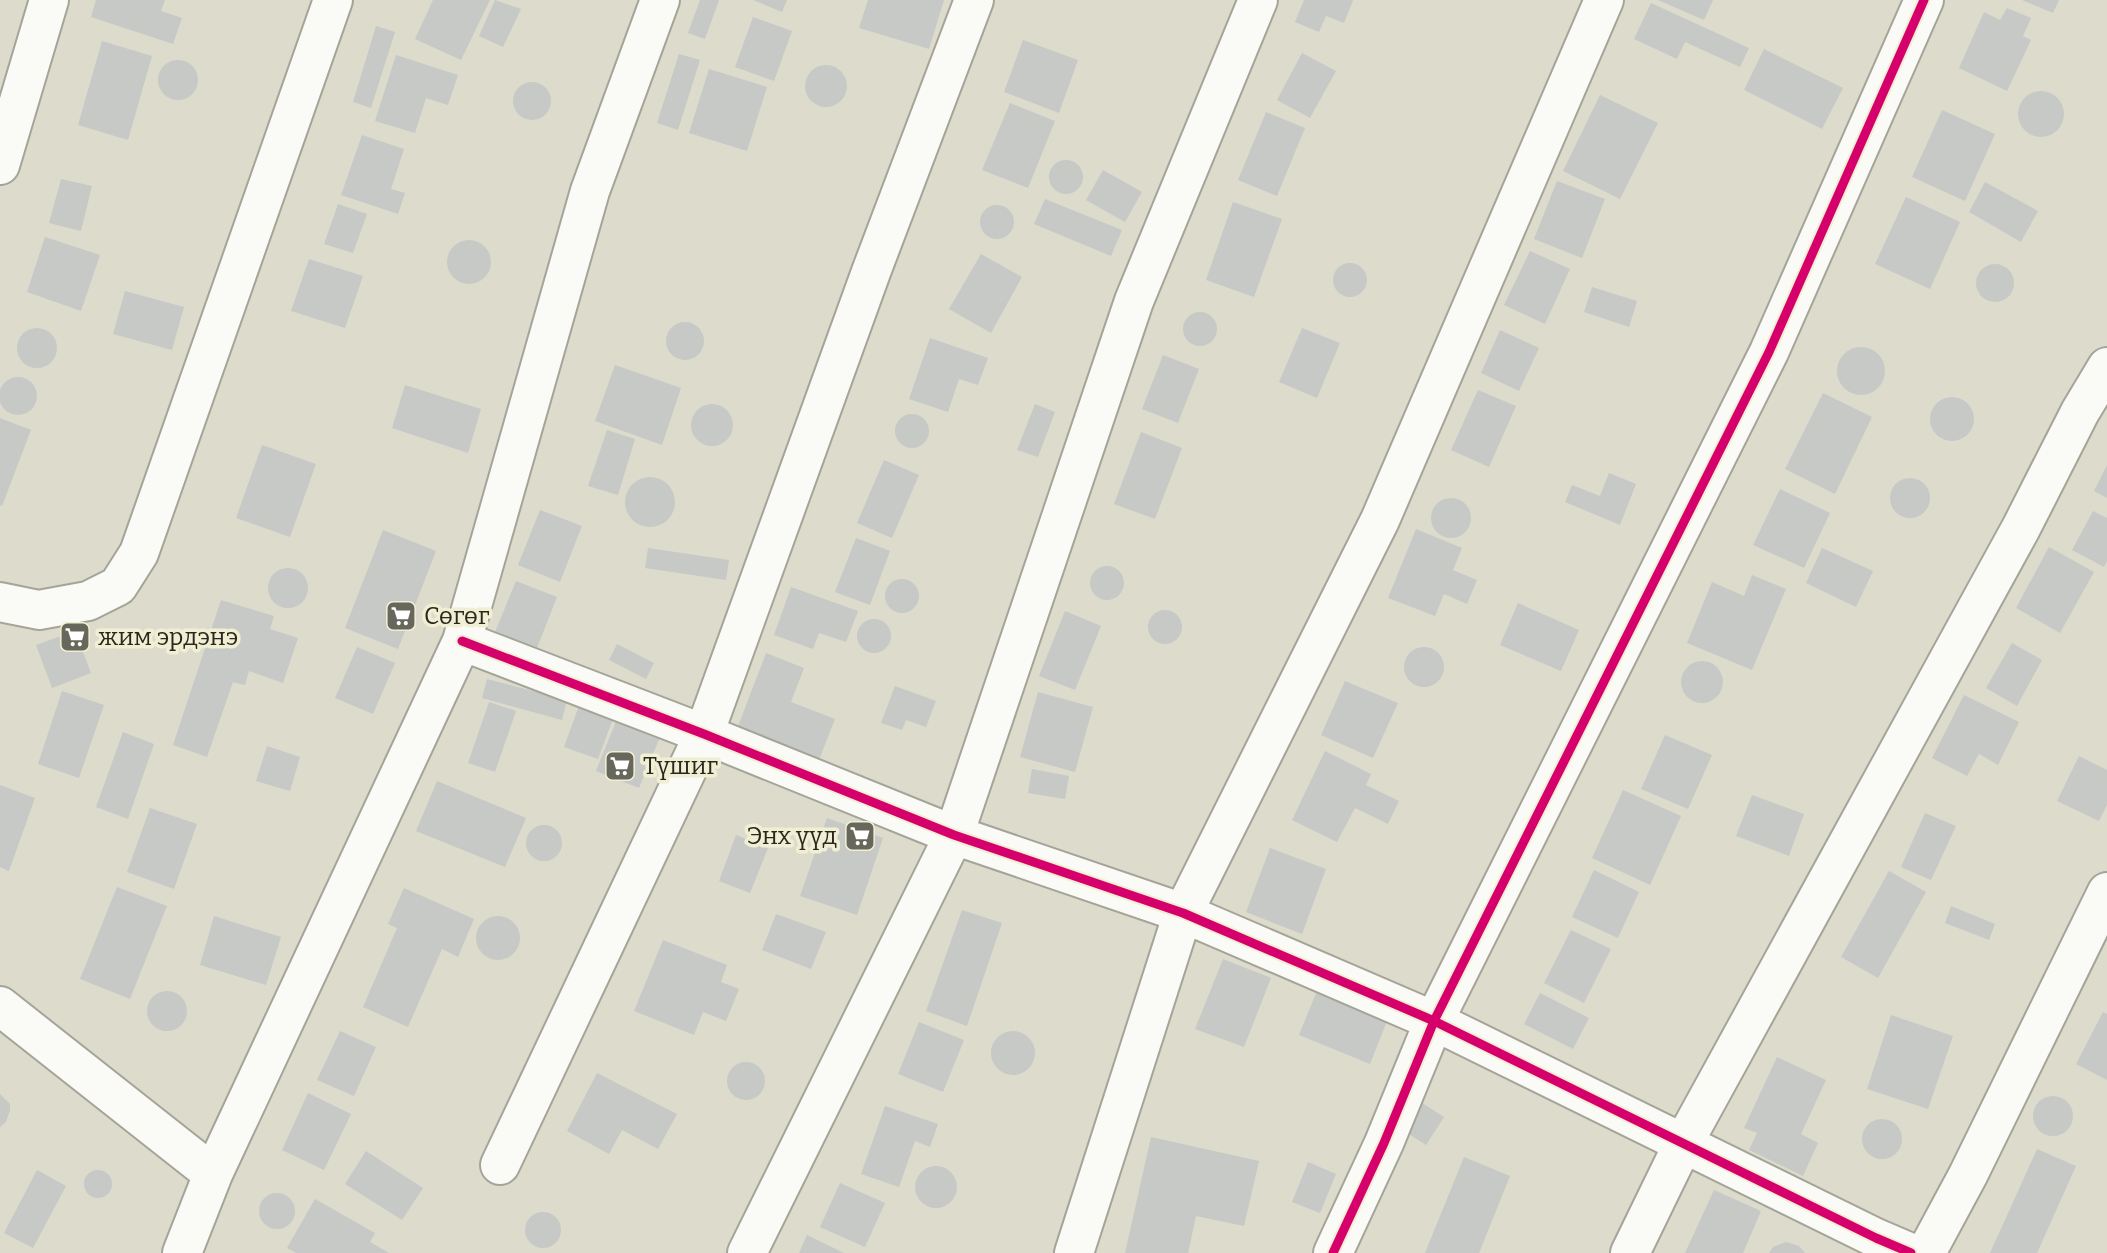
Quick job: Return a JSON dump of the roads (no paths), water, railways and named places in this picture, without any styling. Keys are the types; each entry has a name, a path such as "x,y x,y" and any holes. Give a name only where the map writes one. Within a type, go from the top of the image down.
{"street":[{"path":"0,165 49,0"},
{"path":"0,602 39,610 88,601 118,586 139,553 333,0"},
{"path":"182,1253 213,1174 462,641 590,191 660,0"},
{"path":"500,1165 704,734 871,272 974,0"},
{"path":"747,1253 954,835 1134,301 1258,0"},
{"path":"1074,1253 1183,913 1380,520 1604,0"},
{"path":"1333,1253 1384,1143 1434,1021 1769,352 1924,0"},
{"path":"1630,1253 1684,1142 2021,528 2080,412 2107,367"},
{"path":"462,641 704,734 954,835 1183,913 1434,1021 1911,1253"},
{"path":"1926,1253 1968,1175 2107,892"},
{"path":"0,1006 213,1174"}],"place":[{"name":"Сөгөг","path":"401,616"},
{"name":"жим эрдэнэ","path":"75,637"},
{"name":"Түшиг","path":"620,766"},
{"name":"Энх үүд","path":"860,836"}]}
